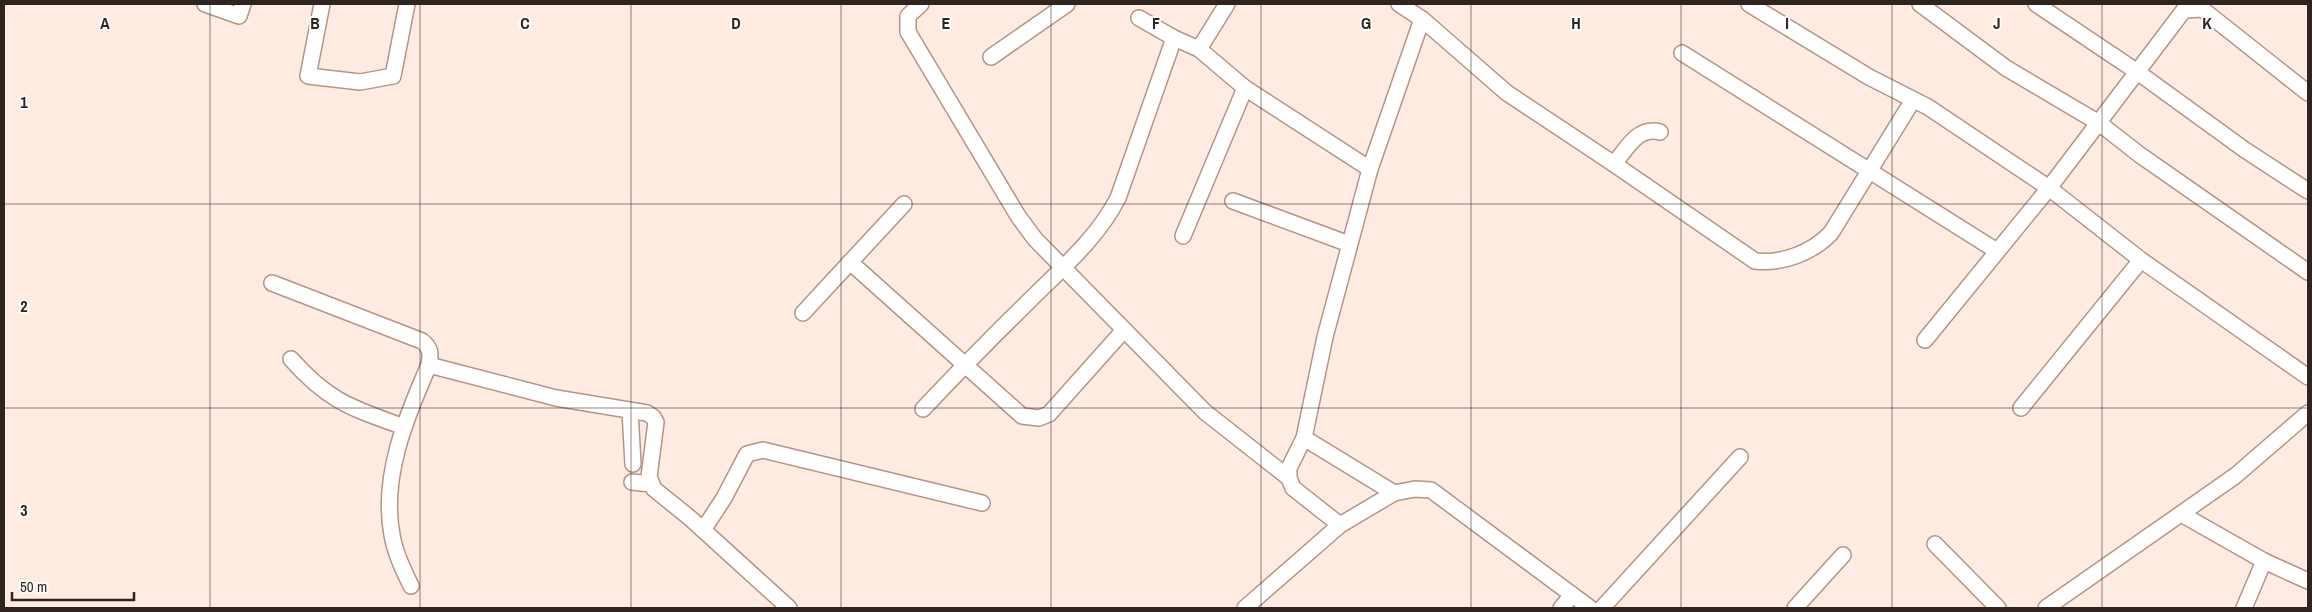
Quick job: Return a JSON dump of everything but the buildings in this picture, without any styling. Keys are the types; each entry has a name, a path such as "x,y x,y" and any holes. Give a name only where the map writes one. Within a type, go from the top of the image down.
{"street":[{"path":"206,4 239,16 243,4"},
{"path":"322,4 308,76 360,82 393,76 407,4"},
{"path":"921,4 908,16 908,32 1018,216 1035,239 1205,412 1289,478"},
{"path":"991,57 1067,4"},
{"path":"1199,49 1227,4"},
{"path":"1399,4 1422,20 1507,93 1755,261 1771,263 1785,260 1825,239 1913,100"},
{"path":"1749,4 1869,77 1928,106 2049,188 2141,260 2308,376"},
{"path":"1920,4 2006,68 2099,123 2140,156 2308,272"},
{"path":"2036,4 2136,71 2245,150 2308,192"},
{"path":"1925,340 2049,188 2184,10 2202,9 2308,93"},
{"path":"1139,18 1174,38 1199,49 1245,88 1370,169"},
{"path":"1340,525 1293,488 1289,478 1289,468 1304,438 1325,337 1370,169 1422,20"},
{"path":"923,409 964,365 1062,268 1108,218 1118,198 1174,38"},
{"path":"1682,53 1998,251"},
{"path":"1182,236 1245,88"},
{"path":"1614,164 1640,134 1649,129 1660,132"},
{"path":"1233,201 1349,244"},
{"path":"803,314 904,204"},
{"path":"2021,408 2141,260"},
{"path":"850,262 1022,416 1039,418 1049,414 1124,330"},
{"path":"272,283 422,341 428,346 431,354 404,427 392,475 389,505 396,551 410,586"},
{"path":"291,359 312,382 332,398 356,410 404,427"},
{"path":"428,365 556,398 647,413 656,422 650,465 651,484"},
{"path":"630,410 633,464"},
{"path":"2046,608 2183,515 2305,420"},
{"path":"1304,438 1394,493"},
{"path":"703,530 724,498 747,454 763,450 982,503"},
{"path":"1602,608 1740,457"},
{"path":"632,482 651,484 790,608"},
{"path":"1244,608 1340,525 1394,493 1415,489 1431,490 1590,608"},
{"path":"2183,515 2264,561 2308,581"},
{"path":"1935,544 1998,608"},
{"path":"1795,608 1843,555"},
{"path":"2244,608 2264,561"},
{"path":"1561,608 1572,595"}]}
